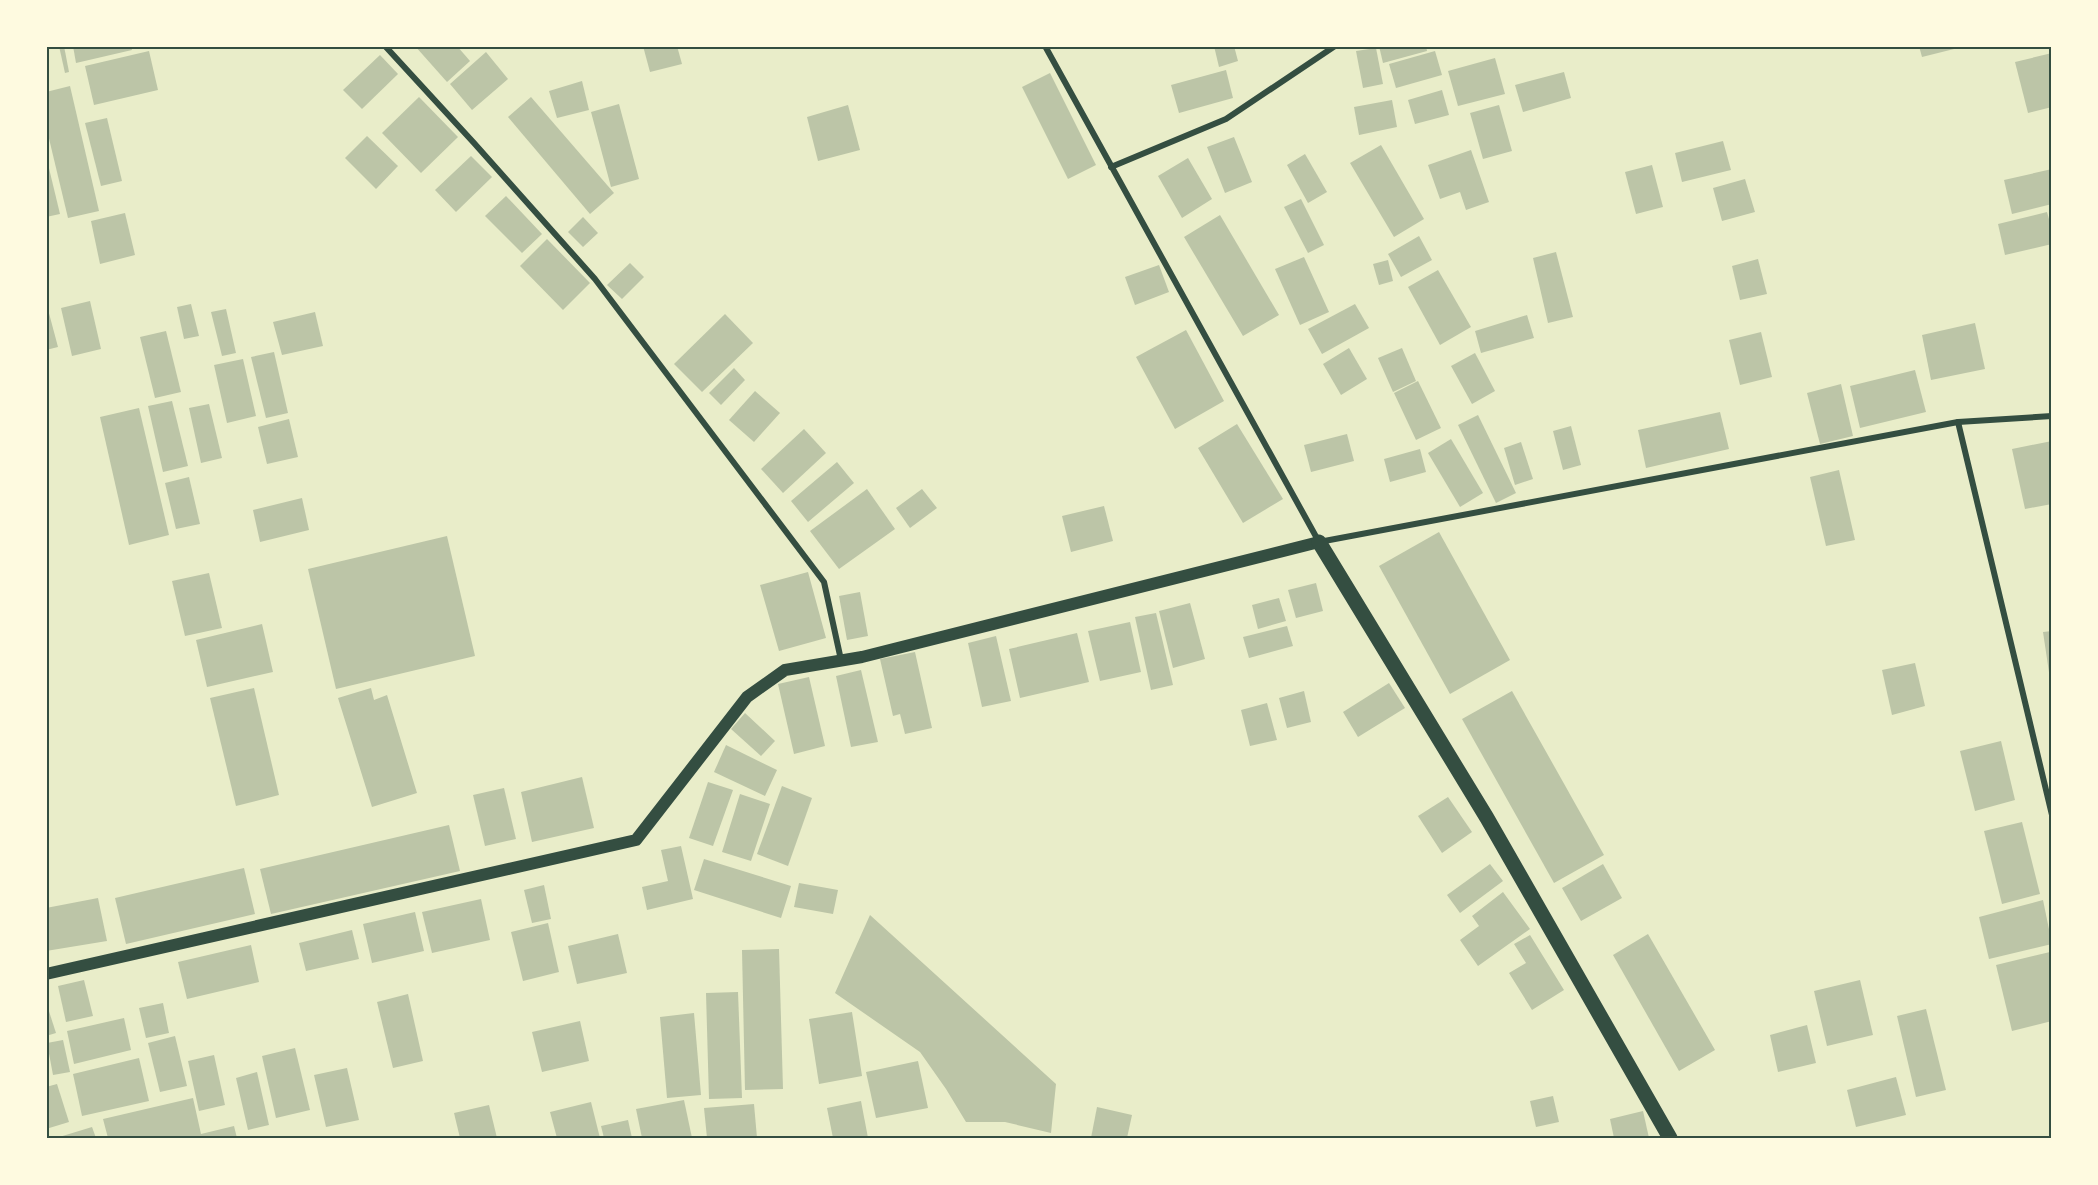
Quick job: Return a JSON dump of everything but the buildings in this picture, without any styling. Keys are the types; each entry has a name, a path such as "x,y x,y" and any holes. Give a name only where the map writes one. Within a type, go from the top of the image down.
{"main road":[{"path":"46,974 636,840 747,697 785,670 841,661 1319,542 1487,818 1670,1138"}],"street":[{"path":"385,46 595,279 824,582 841,661"},
{"path":"1045,46 1319,542 1958,422 2052,416"},
{"path":"1111,166 1226,119 1335,46"},
{"path":"1958,422 2052,815"}]}
